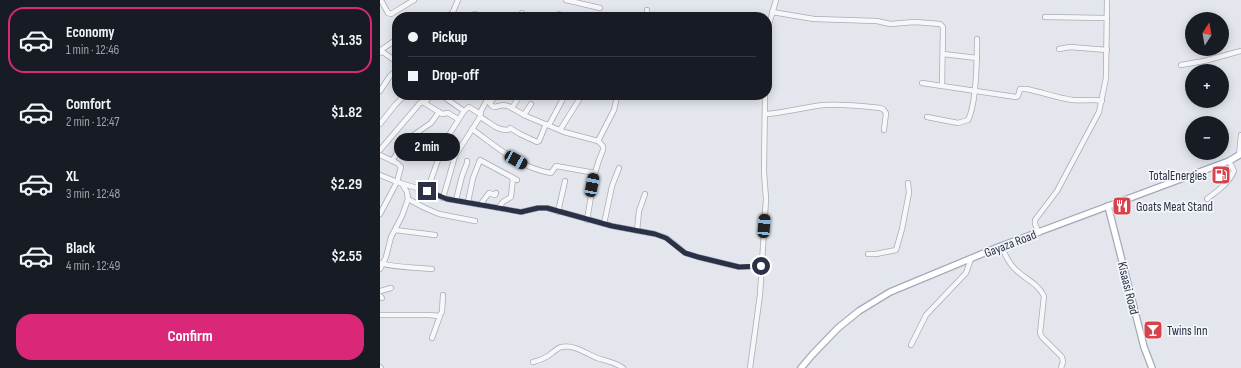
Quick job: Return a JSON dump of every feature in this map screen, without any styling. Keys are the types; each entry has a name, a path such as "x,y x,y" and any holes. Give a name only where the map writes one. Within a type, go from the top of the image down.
{"main road":[{"name":"Gayaza Road","path":"801,368 838,328 859,311 890,292 1001,246 1229,161 1240,155"},
{"name":"Kisaasi Road","path":"1108,206 1144,347 1152,368"}],"street":[{"path":"394,12 414,0"},
{"path":"454,12 458,0"},
{"path":"566,0 600,8"},
{"path":"776,0 772,12 814,18 877,21 890,24 915,22 940,24 943,27 942,86"},
{"path":"1039,232 1035,224 1035,220 1060,185 1099,112 1106,78 1107,0"},
{"path":"380,1 388,14 392,13"},
{"path":"1045,17 1107,18"},
{"path":"927,118 958,123 968,120 974,90 977,38"},
{"path":"392,43 380,51 392,58"},
{"path":"1059,49 1070,47 1107,50"},
{"path":"1180,65 1204,61 1241,51"},
{"path":"943,54 977,58"},
{"path":"380,90 392,74"},
{"path":"922,83 1017,97 1020,89 1026,89 1071,100 1102,101"},
{"path":"380,124 400,100"},
{"path":"380,150 420,103 427,100"},
{"path":"448,100 464,111"},
{"path":"512,108 517,100"},
{"path":"427,191 444,143 458,119 469,107 494,127 508,130 510,128 537,142 539,141 547,124 562,100"},
{"path":"560,130 579,100"},
{"path":"598,141 614,110 616,100"},
{"path":"750,368 760,295 766,199 764,172 766,100"},
{"path":"423,102 442,114 448,113 458,119"},
{"path":"442,198 455,156 489,102 495,107 504,105 560,130 598,141 603,146 595,173 587,220"},
{"path":"524,115 531,104"},
{"path":"766,114 779,114 824,105 857,105 880,108 886,113 884,130"},
{"path":"392,160 405,141 431,123 439,112"},
{"path":"472,128 494,146 528,167 552,173 556,166 595,173"},
{"path":"1240,155 1241,134"},
{"path":"380,155 392,160 401,167 399,183 380,214"},
{"path":"468,202 473,178 480,160 515,179 511,197 503,202 498,208"},
{"path":"456,200 467,163 466,161"},
{"path":"1207,199 1220,189 1232,175 1234,171 1229,161"},
{"path":"604,224 612,186 619,168"},
{"path":"380,175 399,183 427,191 442,198 521,212 542,208 587,220 660,236 666,238 685,253 698,257 739,267 761,266"},
{"path":"558,212 565,181"},
{"path":"399,183 407,192 408,199 391,237 386,257 381,265 411,266 432,269"},
{"path":"868,254 896,250 909,193 908,183"},
{"path":"480,205 489,193 496,194"},
{"path":"637,231 640,211 645,194"},
{"path":"408,199 439,214 475,221"},
{"path":"395,230 435,235"},
{"path":"1001,246 1014,269 1036,284 1044,296 1040,333 1042,337 1062,357 1062,368"},
{"path":"911,345 926,315 966,273 971,258"},
{"path":"380,291 391,288"},
{"path":"432,338 441,317 439,316 442,312 443,295"},
{"path":"380,315 439,316"},
{"path":"533,362 543,359 562,347 572,347 601,359 614,362 623,368"}],"place":[{"name":"TotalEnergies","path":"1221,175"},
{"name":"Goats Meat Stand","path":"1122,206"},
{"name":"Twins Inn","path":"1153,330"}],"route":[{"path":"427,191 442,198 521,212 538,208 547,208 612,226 655,234 666,238 685,253 698,257 739,267 761,266"}]}
